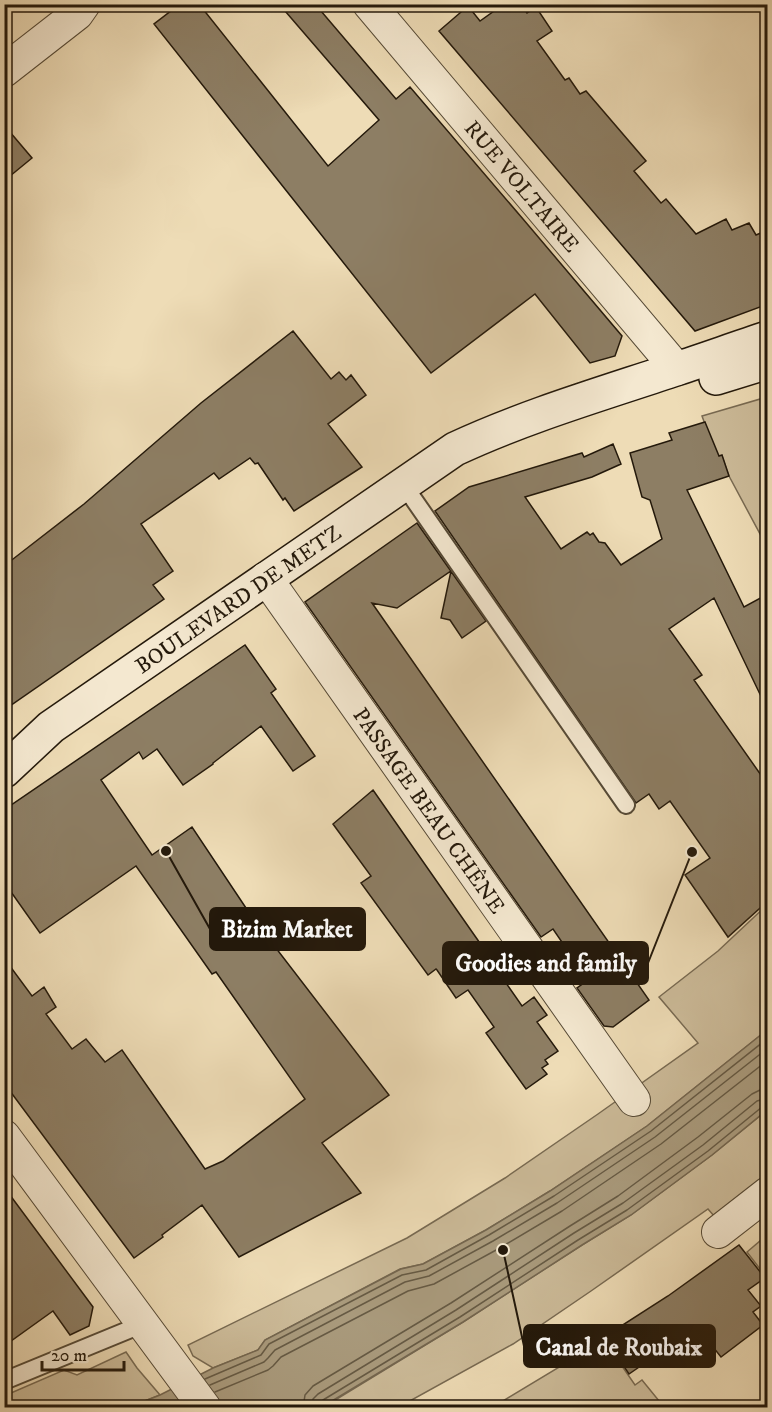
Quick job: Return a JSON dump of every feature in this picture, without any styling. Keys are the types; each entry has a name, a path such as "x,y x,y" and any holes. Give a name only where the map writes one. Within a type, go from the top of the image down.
{"main road":[{"name":"BOULEVARD DE METZ","path":"4,751 51,727 455,449 553,409 768,338"},
{"name":"BOULEVARD DE METZ","path":"413,477 459,454 486,445 768,363"},
{"name":"BOULEVARD DE METZ","path":"4,771 51,727"}],"street":[{"path":"4,71 77,14 84,4"},
{"name":"RUE VOLTAIRE","path":"369,4 677,369"},
{"name":"PASSAGE BEAU CHÊNE","path":"266,578 634,1100"},
{"path":"4,1136 205,1407"},
{"path":"718,1232 768,1193"}],"lane":[{"path":"413,477 627,805"},
{"path":"4,1381 143,1324"}],"shaded area":[{"path":"767,397 767,547 729,476 722,456 717,457 702,416"},
{"path":"767,905 767,1030 647,1126 550,1191 486,1230 423,1264 400,1269 265,1340 258,1350 213,1368 193,1356 188,1345 407,1238 505,1178 698,1043 659,997 718,951"},
{"path":"767,1110 767,1186 721,1224 708,1209 513,1344 399,1407 322,1408 631,1215 712,1155"},
{"path":"767,1235 767,1278 747,1252"},
{"path":"604,1340 635,1385 642,1380 664,1407 493,1407"},
{"path":"126,1352 160,1395 127,1408 5,1407 4,1396 64,1370 77,1375"}],"water":[{"path":"767,1030 767,1110 712,1155 631,1215 463,1322 322,1407 127,1408 258,1350 265,1340 401,1269 423,1264 486,1230 550,1191 647,1126"}],"building":[{"path":"180,4 199,4 328,166 379,120 279,4 315,4 396,99 410,87 523,219 622,336 615,356 590,363 535,294 431,373 154,24"},
{"path":"504,4 521,4 527,13 536,7 552,31 537,41 565,80 569,78 580,94 586,91 646,161 634,171 661,203 666,199 696,234 726,219 732,230 749,223 756,235 768,230 768,304 695,331 439,31 468,6 480,21"},
{"path":"4,125 32,158 4,181"},
{"path":"293,331 331,379 339,372 346,380 351,375 366,395 328,424 362,467 294,511 285,498 283,500 258,463 255,464 250,458 219,479 214,473 141,524 173,571 153,585 164,599 4,710 4,566 84,504 201,403"},
{"path":"705,422 719,456 722,455 729,476 687,490 744,607 768,594 768,711 714,598 669,629 702,675 694,680 768,785 768,901 728,937 685,875 710,858 670,801 659,809 649,794 636,803 435,511 469,487 582,453 584,457 613,444 621,464 592,477 525,497 561,549 587,532 590,535 593,533 599,542 605,543 621,565 662,539 650,500 642,497 630,453 672,440 669,433"},
{"path":"417,523 451,571 397,608 372,603 649,1000 613,1027 604,1026 577,988 588,980 553,929 541,937 305,602"},
{"path":"451,571 486,621 462,638 450,620 441,618"},
{"path":"245,645 276,689 271,693 315,756 293,771 261,726 183,785 157,749 143,759 139,752 101,780 152,855 192,827 252,917 389,1095 322,1143 361,1193 239,1257 202,1205 134,1258 4,1083 4,958 32,996 44,987 56,1007 46,1014 72,1049 86,1039 105,1062 122,1050 205,1169 223,1161 305,1099 216,972 212,974 136,866 40,933 4,882 4,810"},
{"path":"373,790 522,1006 534,997 547,1015 537,1022 558,1051 545,1060 548,1064 542,1068 547,1074 526,1089 486,1033 494,1027 468,990 456,998 436,969 428,975 361,883 371,876 333,824"},
{"path":"4,1187 93,1307 89,1326 70,1335 53,1311 4,1346"},
{"path":"739,1245 765,1278 748,1290 761,1306 753,1312 763,1325 721,1357 697,1327 629,1374 604,1337 668,1296"}],"place":[{"name":"Bizim Market","path":"166,851"},
{"name":"Goodies and family","path":"692,852"},
{"name":"Canal de Roubaix","path":"503,1250"}]}
